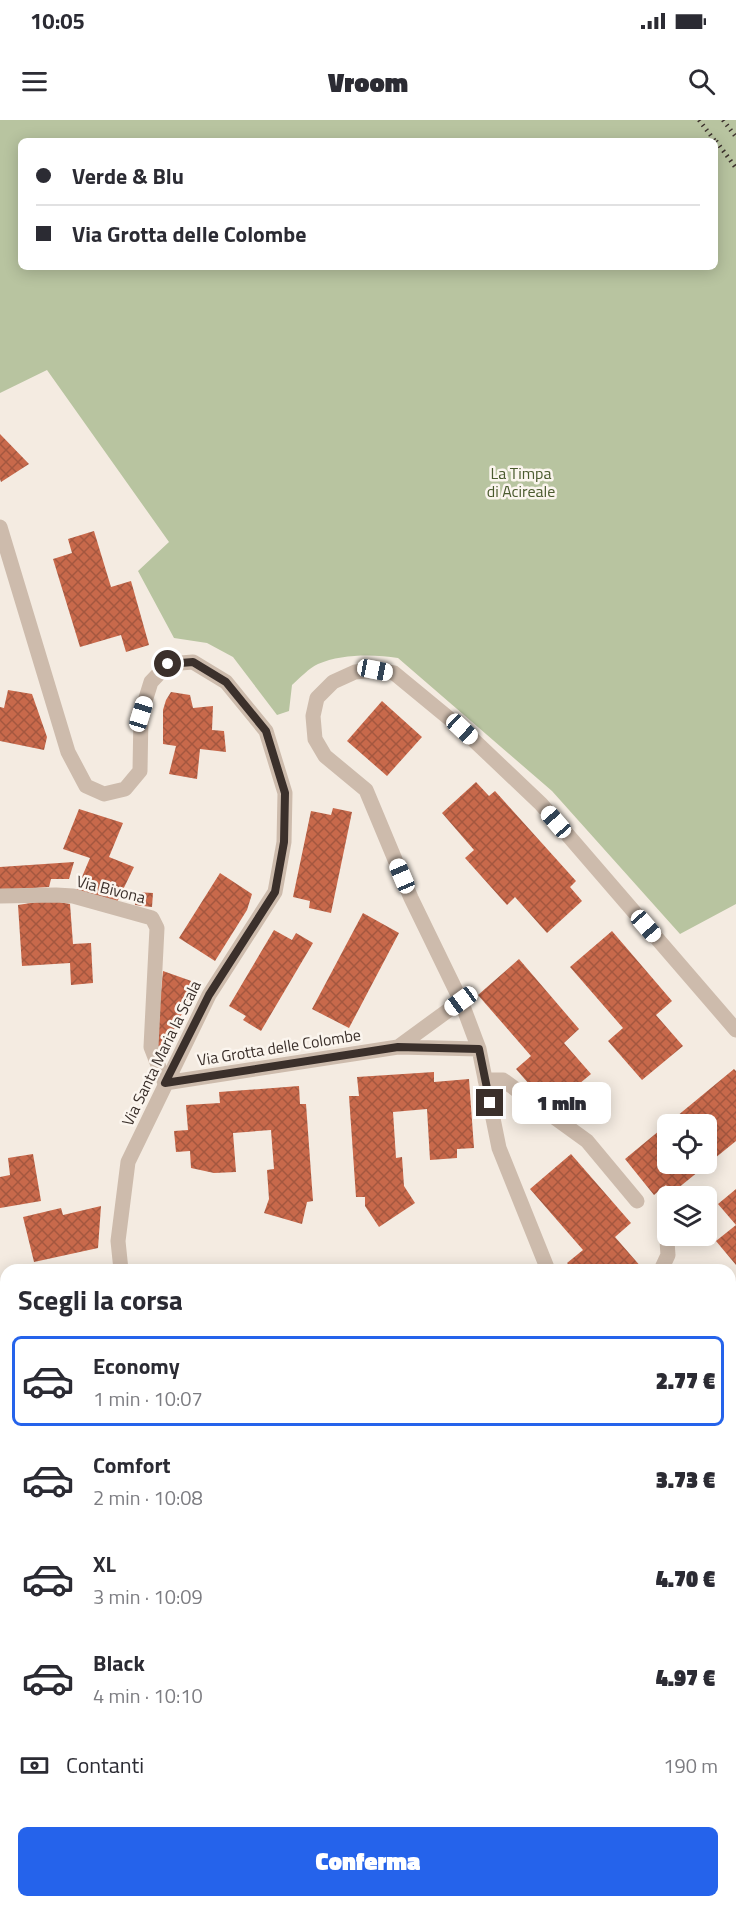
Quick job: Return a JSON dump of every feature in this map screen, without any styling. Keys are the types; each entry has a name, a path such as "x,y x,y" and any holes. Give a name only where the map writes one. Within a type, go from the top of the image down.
{"street":[{"name":"Via Santa Maria la Scala","path":"0,527 68,752 86,786 104,794 125,789 140,771 141,714 151,682 168,664 193,662 226,682 266,731 285,793 284,842 275,892 209,995 128,1162 118,1241 120,1264"},
{"path":"546,1264 499,1148 479,1049 461,1001 411,898 366,790 325,756 315,739 313,716 317,698 333,682 355,672 375,670 394,673 462,729 541,804 736,1030"},
{"name":"Via Bivona","path":"0,896 73,896 152,918 158,928 151,1047 165,1083"},
{"path":"398,1047 461,1001"},
{"name":"Via Grotta delle Colombe","path":"165,1083 398,1047 479,1049"},
{"path":"485,1080 502,1080 587,1141 637,1201"},
{"path":"664,1264 668,1255 667,1246"}],"green space":[{"name":"La Timpa di Acireale","path":"0,120 736,120 736,904 680,934 552,791 398,658 358,656 337,658 318,664 292,685 289,711 277,715 233,657 207,643 174,638 138,571 169,542 47,370 0,393"}],"building":[{"path":"0,434 29,464 1,482 0,479"},
{"path":"94,531 111,587 131,581 149,645 126,652 121,635 80,647 53,559 72,553 68,539"},
{"path":"8,690 32,694 47,737 44,750 0,741 0,707 4,708"},
{"path":"171,692 190,695 193,708 213,706 212,730 224,731 226,752 200,749 197,779 169,774 176,746 163,744 163,710"},
{"path":"382,701 422,737 387,776 347,741"},
{"path":"476,782 489,796 495,791 576,881 570,887 582,901 547,933 515,897 507,905 465,858 474,850 442,813"},
{"path":"333,808 352,812 331,913 309,908 310,901 293,897 311,811 331,815"},
{"path":"79,809 123,823 109,857 134,867 117,902 76,891 90,858 63,849"},
{"path":"74,862 69,879 51,879 49,887 0,890 0,867"},
{"path":"220,873 252,894 247,910 215,961 179,938"},
{"path":"136,892 153,893 152,907 135,905"},
{"path":"49,900 70,904 73,944 91,943 93,983 71,985 70,963 22,966 18,905"},
{"path":"363,913 399,933 349,1028 312,1009"},
{"path":"274,930 292,940 296,933 313,943 261,1031 243,1020 246,1016 229,1006"},
{"path":"612,931 672,1001 656,1015 683,1046 642,1080 608,1041 623,1028 570,967"},
{"path":"519,959 579,1029 564,1043 591,1074 550,1108 516,1069 531,1056 478,995"},
{"path":"163,971 197,983 164,1050 156,1045"},
{"path":"734,1069 736,1071 736,1141 717,1156 717,1114 680,1114"},
{"path":"434,1072 434,1082 469,1079 474,1148 457,1149 457,1158 430,1160 427,1109 393,1112 396,1158 402,1157 404,1186 415,1203 379,1227 365,1206 365,1197 356,1197 349,1096 359,1096 357,1077"},
{"path":"299,1086 300,1104 306,1104 313,1201 307,1202 302,1224 264,1213 269,1199 267,1170 274,1169 271,1130 233,1133 236,1172 214,1173 191,1168 190,1151 176,1152 174,1131 188,1130 186,1105 220,1103 219,1092"},
{"path":"657,1133 657,1174 695,1174 681,1186 657,1186 657,1192 654,1195 625,1159"},
{"path":"33,1154 41,1201 0,1208 0,1177 10,1175 8,1158"},
{"path":"571,1154 631,1223 615,1237 639,1264 568,1264 583,1250 530,1189"},
{"path":"736,1189 736,1225 718,1204"},
{"path":"101,1206 98,1248 34,1262 23,1217 61,1208 63,1215"},
{"path":"736,1225 736,1264 717,1240"}],"railway":[{"path":"699,120 713,138"},
{"path":"723,120 736,137"},
{"path":"718,144 736,168"}],"route":[{"path":"168,664 193,662 226,682 266,731 285,793 284,842 275,892 209,995 165,1083 398,1047 479,1049 490,1103"}]}
